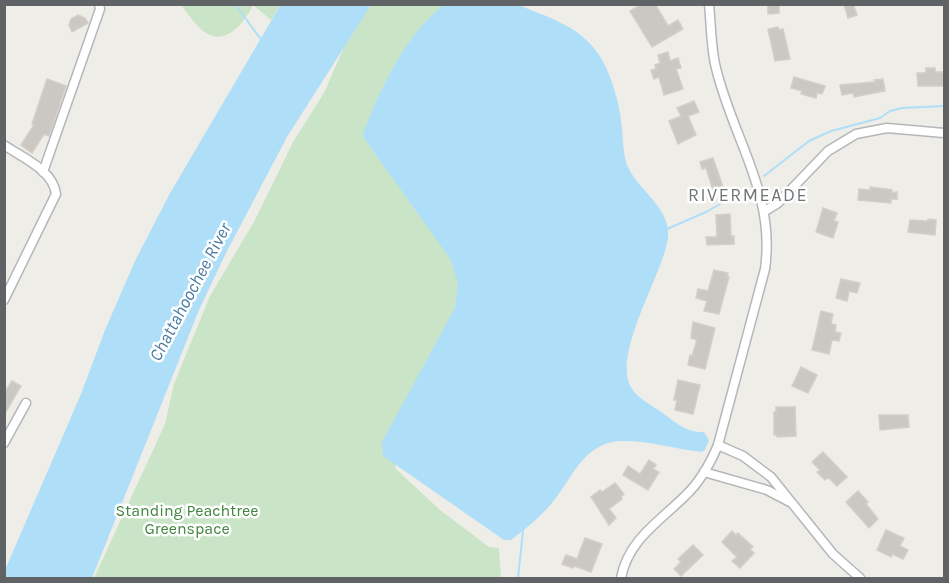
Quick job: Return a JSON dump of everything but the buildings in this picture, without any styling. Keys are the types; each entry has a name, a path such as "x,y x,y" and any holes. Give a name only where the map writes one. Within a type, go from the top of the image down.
{"street":[{"path":"44,172 100,9 99,4"},
{"path":"621,579 634,545 648,529 687,495 704,472 718,445 765,269 767,240 765,211 715,65 709,4"},
{"path":"765,211 778,203 828,151 856,134 887,128 945,133"},
{"path":"4,145 44,172 55,185 55,199 4,300"},
{"path":"6,439 26,403"},
{"path":"718,445 743,456 762,469 780,486 790,502 833,554 860,579"},
{"path":"704,472 767,490 790,502"}],"green space":[{"path":"181,5 253,5 234,30 228,34 214,36 202,30"},
{"path":"253,5 280,5 271,20"},
{"name":"Standing Peachtree Greenspace","path":"366,5 449,5 451,253 465,298 423,370 395,468 440,510 489,547 499,548 501,578 94,578 165,424 174,384 210,296 255,220 293,142 324,93 352,29"}],"water":[{"name":"Chattahoochee River","path":"281,4 371,5 287,137 226,253 199,310 92,578 5,578 5,570 81,394 105,330 135,261 169,195"},
{"path":"512,4 522,6 577,32 603,61 618,104 627,165 638,183 659,208 668,227 664,254 632,336 627,375 632,389 641,398 680,426 692,431 704,432 709,440 702,452 630,441 607,443 597,448 587,455 559,494 533,523 511,540 504,540 383,456 382,442 455,308 458,284 451,260 363,134 386,81 406,46 444,5"}],"waterway":[{"path":"235,4 262,41"},
{"path":"764,176 809,141 831,131 880,118 890,111 902,108 944,106"},
{"path":"667,229 706,212 748,188"},
{"path":"518,578 523,531"}],"district":[{"name":"RIVERMEADE","path":"748,195"}]}
